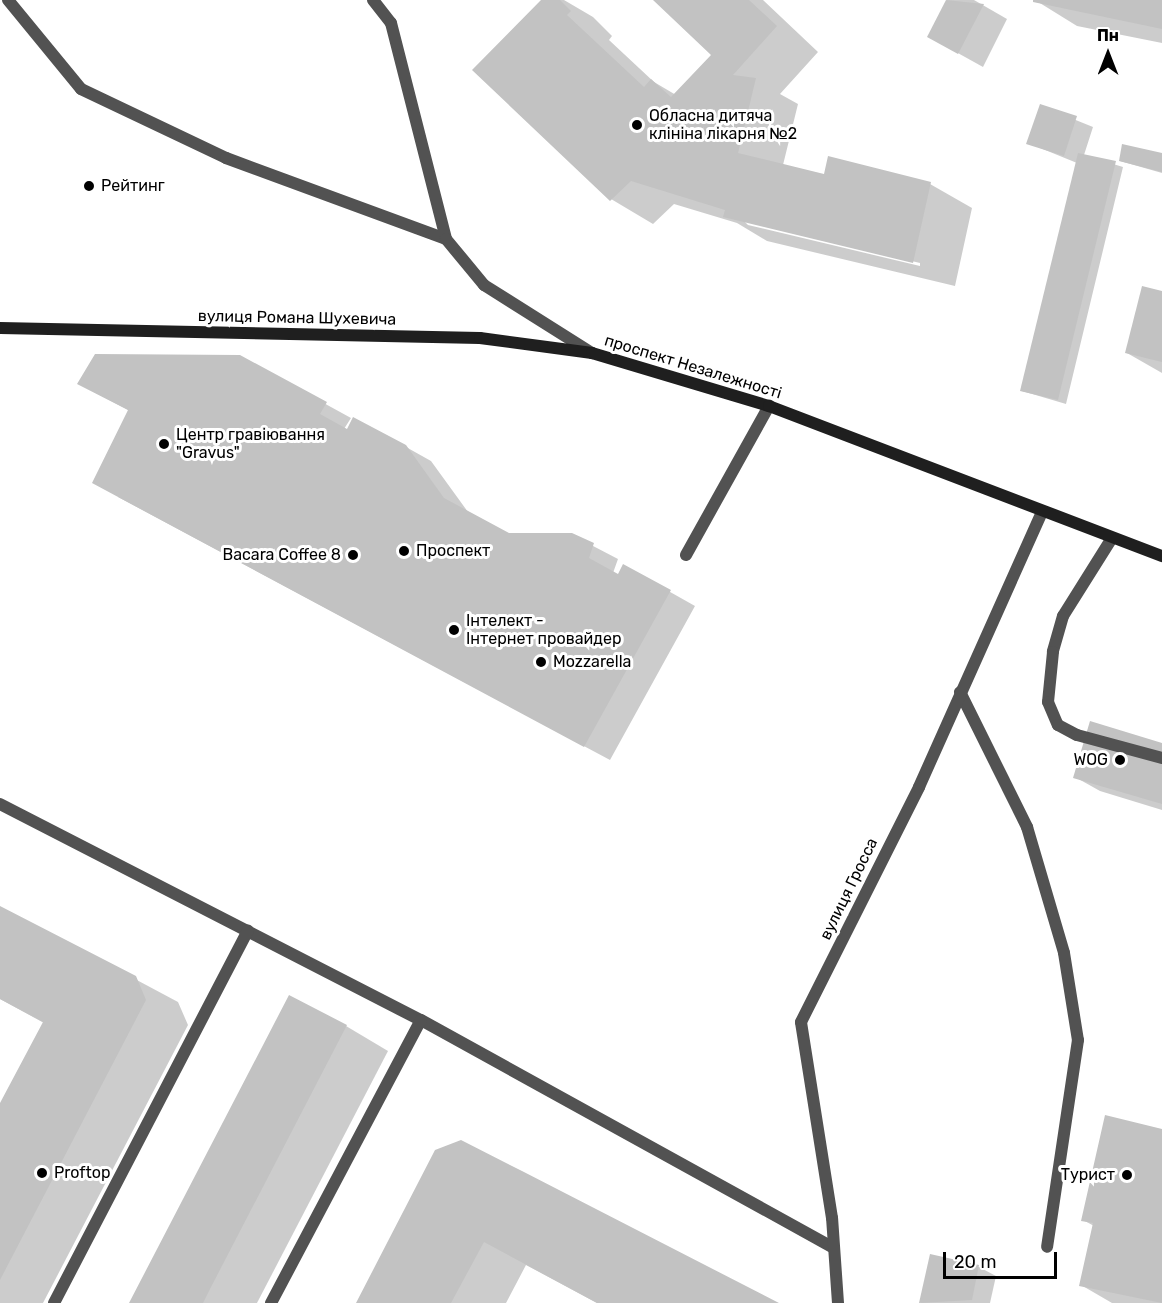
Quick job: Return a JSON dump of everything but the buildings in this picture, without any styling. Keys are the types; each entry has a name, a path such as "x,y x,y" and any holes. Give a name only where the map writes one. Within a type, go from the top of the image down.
{"street":[{"path":"8,0 81,88 226,158 446,239"},
{"name":"проспект Незалежності","path":"373,0 391,23 446,239 484,285 592,353 769,406 1162,556"},
{"name":"вулиця Романа Шухевича","path":"0,328 480,338 592,353"},
{"path":"686,555 769,406"},
{"name":"вулиця Гросса","path":"838,1303 832,1218 801,1022 918,787 1042,512"},
{"path":"1112,538 1063,616 1053,652 1048,702 1058,725 1077,735 1162,758"},
{"path":"960,692 1027,827 1064,953 1078,1040 1047,1247"},
{"path":"0,804 422,1020 833,1247"},
{"path":"54,1303 249,931"},
{"path":"271,1303 422,1020"}],"place":[{"name":"Обласна дитяча клініна лікарня №2","path":"637,125"},
{"name":"Рейтинг","path":"89,186"},
{"name":"Центр гравіювання \"Gravus\"","path":"164,444"},
{"name":"Проспект","path":"404,551"},
{"name":"Bacara Coffee 8","path":"353,555"},
{"name":"Інтелект - Інтернет провайдер","path":"454,630"},
{"name":"Mozzarella","path":"541,662"},
{"name":"WOG","path":"1120,760"},
{"name":"Proftop","path":"42,1173"},
{"name":"Турист","path":"1127,1175"}]}
